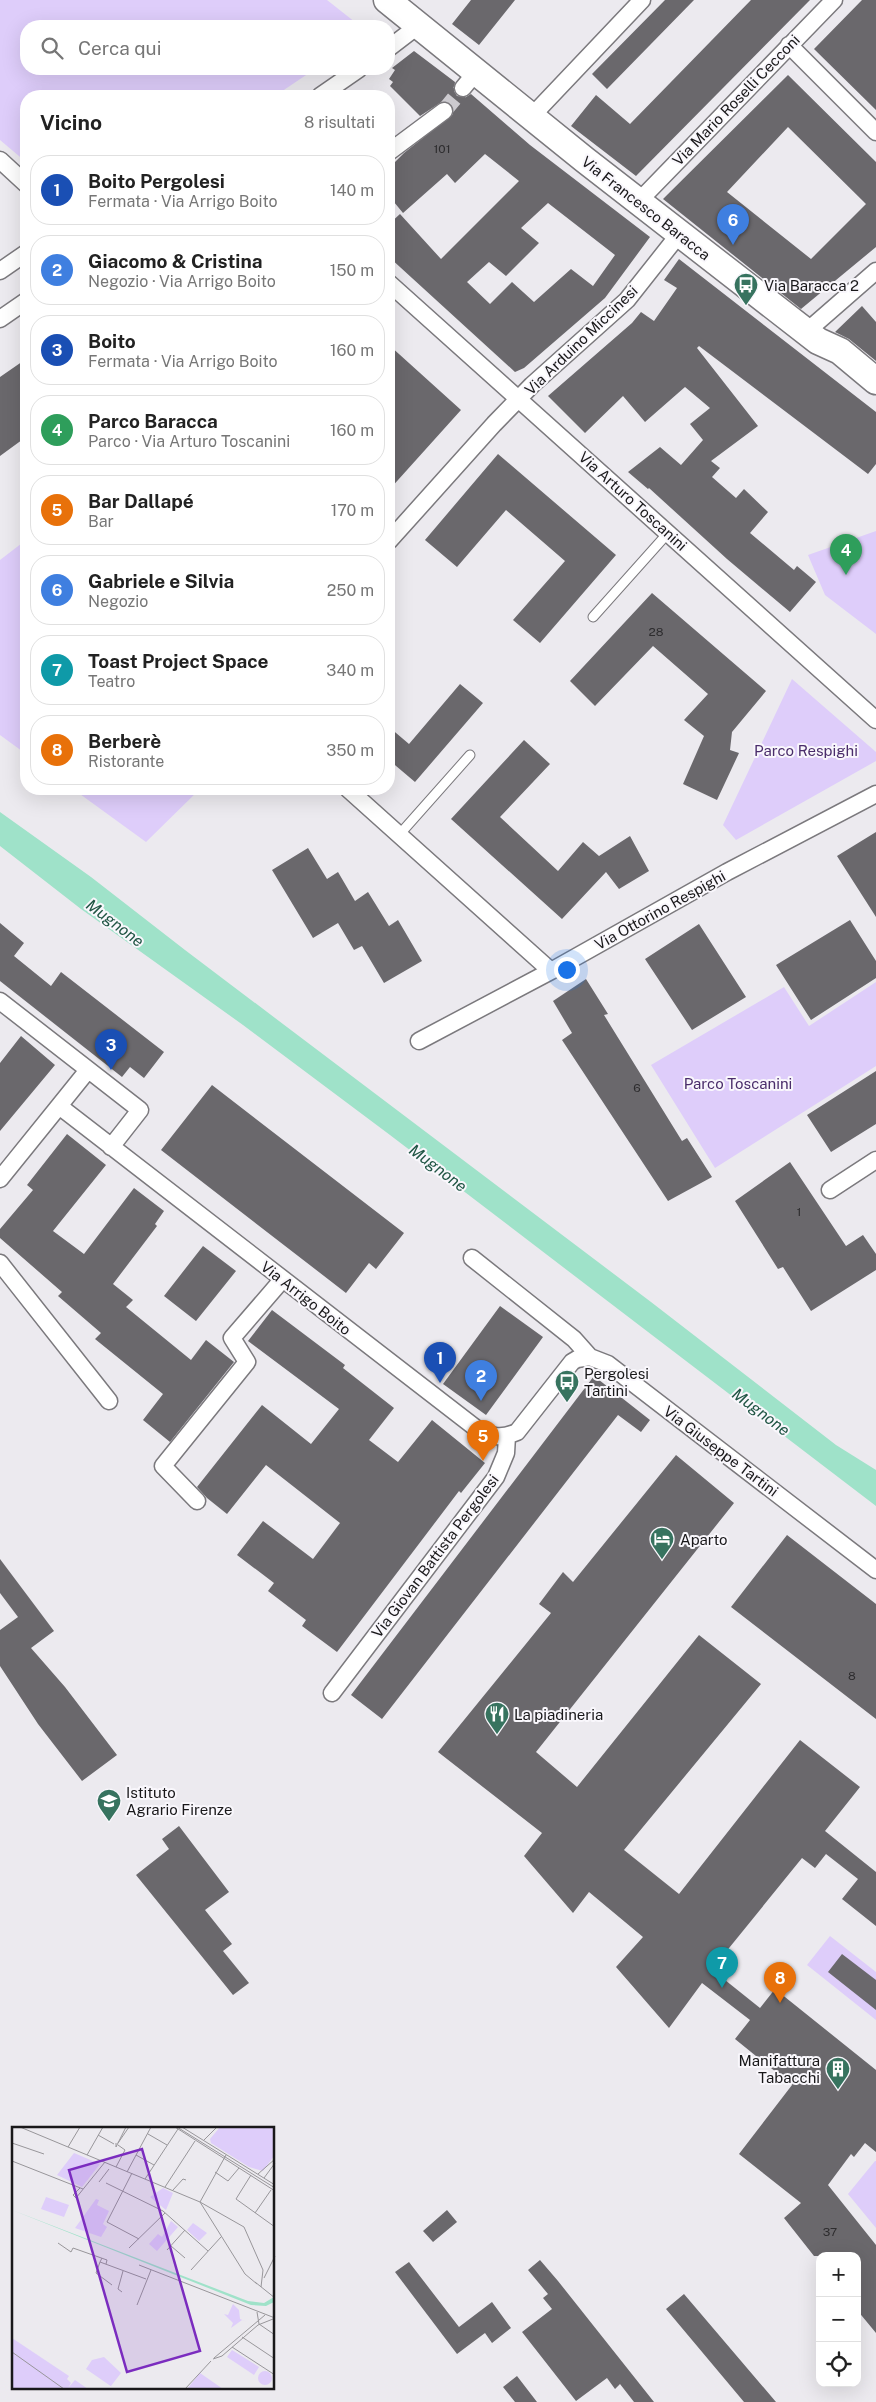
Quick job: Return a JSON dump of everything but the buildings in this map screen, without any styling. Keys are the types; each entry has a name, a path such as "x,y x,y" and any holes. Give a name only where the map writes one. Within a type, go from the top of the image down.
{"main road":[{"name":"Via Francesco Baracca","path":"387,0 419,26 470,80 532,117 812,337 840,351 876,381"},
{"name":"Via Francesco Baracca","path":"812,337 832,361 865,386 876,391"}],"street":[{"path":"532,117 642,0"},
{"name":"Via Mario Roselli Cecconi","path":"639,201 834,0"},
{"path":"395,44 419,26"},
{"path":"789,45 876,132"},
{"path":"329,90 351,75"},
{"path":"395,148 444,111"},
{"path":"0,160 20,178"},
{"name":"Via Arduino Miccinesi","path":"395,534 519,399 627,300 680,233"},
{"path":"0,271 20,257"},
{"path":"812,337 876,271"},
{"name":"Via Arturo Toscanini","path":"395,288 876,720"},
{"path":"0,319 20,305"},
{"name":"Via Ottorino Respighi","path":"419,1041 551,971 727,872 876,794"},
{"path":"355,795 551,971"},
{"path":"0,1001 140,1110 111,1147"},
{"path":"0,1179 88,1070"},
{"name":"Via Arrigo Boito","path":"59,1106 477,1429 493,1436 507,1436"},
{"path":"830,1190 876,1160"},
{"name":"Via Giuseppe Tartini","path":"472,1258 574,1339 590,1357 608,1364 876,1570"},
{"path":"0,1263 109,1401"},
{"path":"197,1501 162,1466 247,1362 232,1338 282,1280"},
{"path":"507,1436 521,1429 572,1362 577,1359 590,1357"},
{"name":"Via Giovan Battista Pergolesi","path":"332,1694 496,1476 506,1452 507,1436"}],"lane":[{"path":"593,617 668,533"},
{"path":"399,835 470,755"}],"green space":[{"path":"0,0 327,0 352,20 20,20 20,75 306,75 284,90 20,90 20,157 0,140"},
{"path":"876,531 876,634 825,595 808,555"},
{"path":"20,545 20,750 0,735 0,560"},
{"name":"Parco Respighi","path":"792,679 876,752 876,761 736,840 723,825"},
{"path":"81,795 194,795 146,842"},
{"name":"Parco Toscanini","path":"876,982 876,1066 715,1168 651,1065 784,987 809,1026"},
{"path":"830,1936 876,1972 876,2020 807,1965"},
{"path":"876,2161 876,2228 848,2194"}],"water":[{"name":"Mugnone","path":"0,812 91,877 651,1302 836,1445 876,1470 876,1506 390,1135 243,1025 81,909 0,846"}],"tunnel":[{"path":"444,111 463,88"}],"place":[{"name":"Gabriele e Silvia","path":"733,245"},
{"name":"Via Baracca 2","path":"746,306"},
{"name":"Parco Baracca","path":"846,575"},
{"name":"Boito","path":"111,1070"},
{"name":"Boito Pergolesi","path":"440,1383"},
{"name":"Giacomo & Cristina","path":"481,1401"},
{"name":"Pergolesi Tartini","path":"567,1403"},
{"name":"Bar Dallapé","path":"483,1461"},
{"name":"Aparto","path":"662,1560"},
{"name":"La piadineria","path":"497,1735"},
{"name":"Istituto Agrario Firenze","path":"109,1822"},
{"name":"Toast Project Space","path":"722,1988"},
{"name":"Berberè","path":"780,2003"},
{"name":"Manifattura Tabacchi","path":"838,2090"}]}
